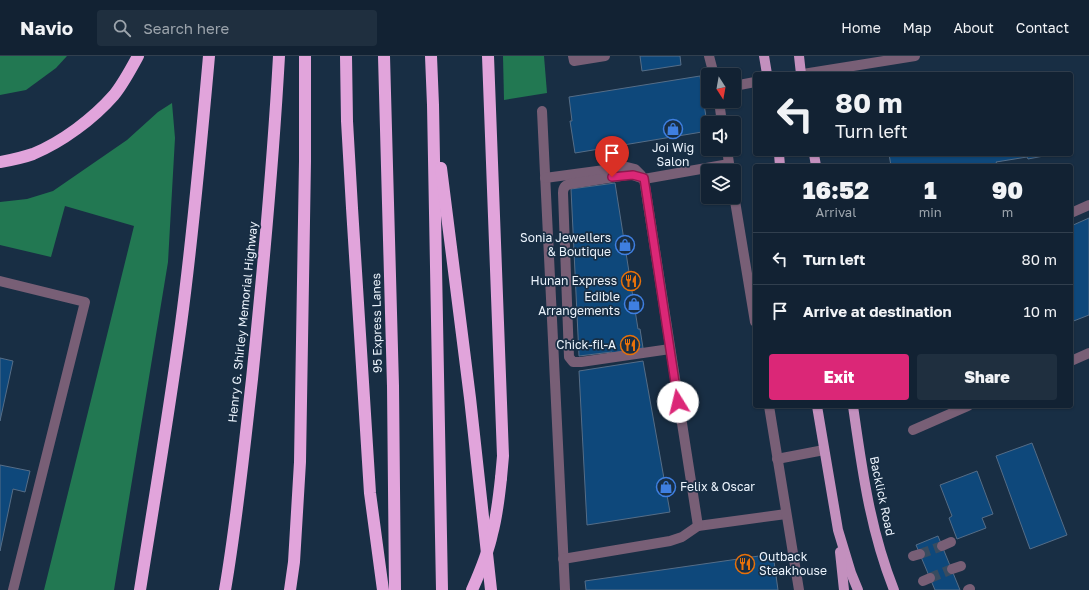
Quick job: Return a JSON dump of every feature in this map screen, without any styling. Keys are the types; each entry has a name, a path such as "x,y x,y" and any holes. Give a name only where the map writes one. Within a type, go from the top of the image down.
{"highway":[{"path":"0,162 13,160 32,154 53,145 74,131 94,115 114,95 131,70 138,56"},
{"path":"140,590 181,323 197,188 208,56"},
{"name":"Henry G. Shirley Memorial Highway","path":"225,590 233,546 242,473 260,299 279,56"},
{"path":"290,590 294,562 300,462 305,56"},
{"path":"346,56 347,120 370,493 383,590"},
{"name":"95 Express Lanes","path":"384,56 393,386 395,590"},
{"path":"431,56 442,590"},
{"path":"472,590 481,570 492,534 498,505 503,456 488,56"},
{"path":"433,105 470,398 491,590"},
{"path":"232,590 233,546"}],"main road":[{"path":"764,56 767,72"},
{"path":"799,56 802,72"},
{"path":"817,408 838,530 844,590"},
{"name":"Backlick Road","path":"853,408 869,508 886,570 894,590"},
{"path":"838,530 851,573 858,590"}],"street":[{"path":"573,56 574,61 603,56"},
{"path":"709,56 712,68"},
{"path":"815,72 915,56"},
{"path":"741,85 753,82"},
{"path":"542,111 565,590"},
{"path":"545,178 627,168 635,169 644,178 698,526"},
{"path":"670,349 581,362 573,362 569,357 564,187 570,184 627,175 644,178 701,171"},
{"path":"735,204 753,310"},
{"path":"1073,212 1089,205"},
{"path":"0,281 85,302 13,590"},
{"path":"1073,360 1089,353"},
{"path":"769,408 799,590"},
{"path":"913,430 963,408"},
{"path":"777,459 824,450"},
{"path":"563,559 670,541 682,537 698,526 786,514"}],"green space":[{"path":"0,56 67,56 56,68 26,90 0,95"},
{"path":"503,56 544,56 547,93 504,100"},
{"path":"172,103 175,138 168,262 114,590 44,590 134,226 65,206 51,257 0,245 0,202 27,199 53,191 127,140 158,112"}],"building":[{"path":"640,56 680,56 681,65 642,71"},
{"path":"700,76 701,108 705,108 706,116 701,116 701,132 575,153 570,121 572,121 569,97"},
{"path":"889,156 1044,156 996,162 997,164 891,164"},
{"path":"615,183 638,329 640,329 643,348 579,356 571,189"},
{"path":"1089,218 1089,315 1073,321 1073,225"},
{"path":"0,358 13,361 0,421"},
{"path":"643,361 670,512 587,525 579,371"},
{"path":"1032,443 1067,535 1030,549 996,456"},
{"path":"0,465 30,471 25,492 13,489 0,551"},
{"path":"977,471 993,514 982,518 986,528 957,539 949,518 952,516 940,485"},
{"path":"938,536 960,590 935,590 916,545"},
{"path":"773,554 778,590 586,590 585,581"}],"tunnel":[{"path":"920,554 942,546"},
{"path":"930,578 952,569"}],"place":[{"name":"Joi Wig Salon","path":"673,129"},
{"name":"Sonia Jewellers & Boutique","path":"625,245"},
{"name":"Hunan Express","path":"631,281"},
{"name":"Edible Arrangements","path":"634,304"},
{"name":"Chick-fil-A","path":"630,345"},
{"name":"Felix & Oscar","path":"666,487"},
{"name":"Outback Steakhouse","path":"745,564"}],"route":[{"path":"612,177 633,175 644,178 678,402"}]}
